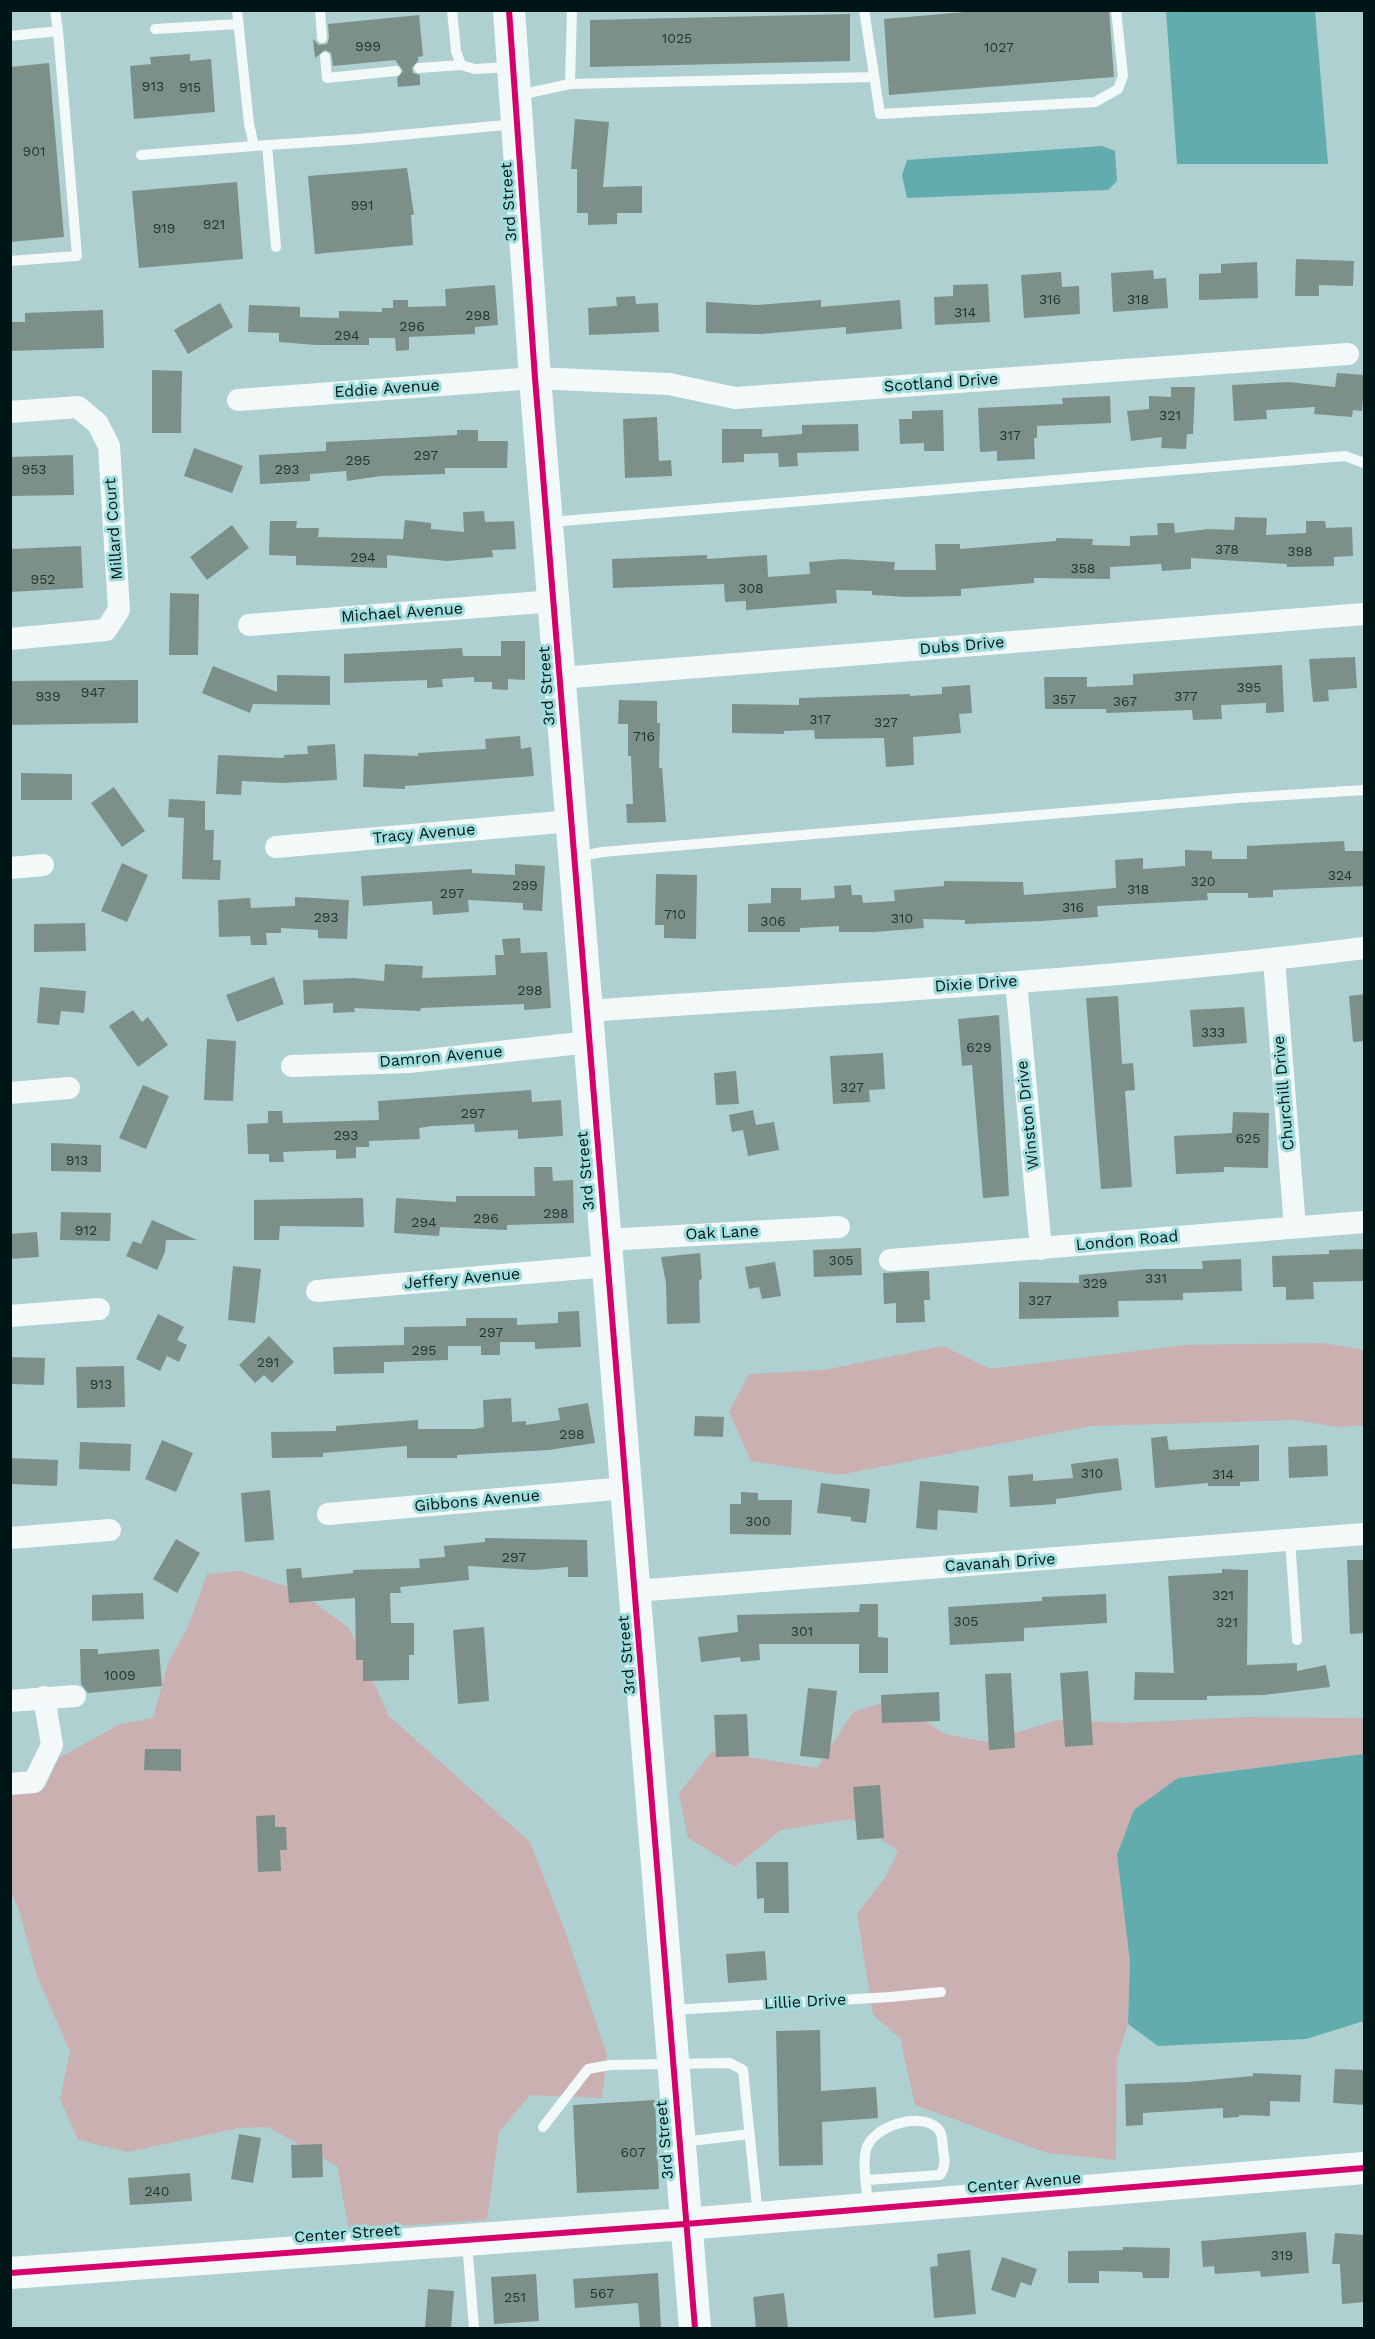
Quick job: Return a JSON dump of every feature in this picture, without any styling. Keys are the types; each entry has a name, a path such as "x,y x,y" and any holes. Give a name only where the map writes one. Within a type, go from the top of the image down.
{"street":[{"name":"3rd Street","path":"509,10 535,378 695,2328"},
{"name":"Scotland Drive","path":"535,378 669,384 735,398 1348,354"},
{"name":"Eddie Avenue","path":"238,400 535,378"},
{"name":"Millard Court","path":"10,412 78,407 98,424 109,446 119,610 106,630 10,639"},
{"name":"Michael Avenue","path":"249,625 554,601"},
{"name":"Dubs Drive","path":"560,678 1365,614"},
{"name":"Tracy Avenue","path":"276,847 571,821"},
{"path":"10,868 43,865"},
{"name":"Dixie Drive","path":"587,1011 1016,982 1274,960 1365,948"},
{"name":"Churchill Drive","path":"1274,960 1295,1227"},
{"name":"Winston Drive","path":"1016,982 1041,1249"},
{"name":"Damron Avenue","path":"292,1066 409,1062 589,1042"},
{"path":"10,1092 69,1088"},
{"name":"London Road","path":"890,1260 1365,1222"},
{"name":"Oak Lane","path":"606,1253 838,1227"},
{"name":"Jeffery Avenue","path":"317,1292 606,1253"},
{"path":"10,1316 99,1309"},
{"name":"Gibbons Avenue","path":"328,1514 626,1488"},
{"path":"10,1538 110,1530"},
{"name":"Cavanah Drive","path":"635,1591 1365,1534"},
{"path":"10,1701 75,1696"},
{"path":"10,1784 34,1782 52,1745 44,1697"},
{"name":"Center Avenue","path":"685,2224 759,2218 868,2194 1365,2168"},
{"name":"Center Street","path":"10,2273 685,2224"}],"lane":[{"path":"10,261 77,256 55,10"},
{"path":"237,10 249,124 254,146"},
{"path":"320,10 322,38"},
{"path":"452,10 456,51 462,65"},
{"path":"570,84 572,10"},
{"path":"864,10 880,114 1095,102 1118,89 1123,76 1116,10"},
{"path":"154,29 238,24"},
{"path":"10,36 58,31"},
{"path":"325,57 327,78 396,71"},
{"path":"419,68 462,65 475,69 515,95"},
{"path":"141,155 358,140 515,95 570,84 874,77"},
{"path":"267,145 276,247"},
{"path":"547,522 1345,456 1365,463"},
{"path":"574,858 613,851 1239,798 1365,790"},
{"path":"1290,1540 1297,1640"},
{"name":"Lillie Drive","path":"668,2010 941,1992"},
{"path":"543,2127 588,2069 610,2065 730,2063 743,2070 759,2218"},
{"path":"918,2122 935,2126 941,2133 945,2166 940,2175 868,2194 866,2151 874,2134 889,2125 918,2122"},
{"path":"679,2142 750,2134"},
{"path":"466,2239 474,2328"}],"shaded area":[{"path":"1323,1343 1364,1350 1364,1425 1337,1427 1296,1420 1091,1426 839,1475 751,1461 729,1412 749,1374 824,1370 943,1346 990,1369 1185,1345"},
{"path":"239,1571 297,1590 349,1628 389,1716 530,1842 564,1928 607,2055 602,2098 530,2095 499,2132 487,2220 349,2229 337,2166 268,2127 238,2128 128,2152 78,2140 60,2099 70,2052 37,1976 19,1910 11,1892 11,1794 36,1793 45,1787 59,1758 120,1724 153,1718 168,1663 188,1627 207,1574"},
{"path":"892,1700 945,1734 986,1742 1058,1720 1125,1723 1247,1717 1364,1718 1364,1754 1178,1778 1117,1855 1130,1962 1128,2024 1117,2059 1116,2160 1047,2153 915,2105 900,2038 873,2015 857,1914 886,1876 898,1851 852,1819 781,1830 735,1867 688,1838 679,1793 712,1751 817,1768 853,1712"}],"water":[{"path":"1166,11 1315,11 1328,164 1177,164"},
{"path":"1102,146 1115,151 1117,181 1108,190 907,198 902,175 907,160"},
{"path":"1364,1754 1364,2021 1306,2039 1158,2046 1128,2024 1130,1962 1117,1855 1134,1810 1178,1778"}],"building":[{"path":"988,10 1109,10 1114,77 889,95 884,19"},
{"path":"850,14 850,61 590,67 590,20"},
{"path":"419,15 423,56 418,57 418,61 412,68 413,73 420,75 420,85 398,87 397,78 403,71 395,60 333,66 331,53 325,50 315,58 313,39 319,45 327,44 328,24"},
{"path":"190,54 190,61 211,59 215,112 134,119 130,66 151,64 150,57"},
{"path":"49,63 64,237 10,242 10,67"},
{"path":"575,119 609,122 603,187 642,186 642,213 617,213 617,224 588,225 588,213 577,213 577,169 571,169"},
{"path":"407,168 414,215 411,215 413,245 315,254 308,176"},
{"path":"237,182 243,259 139,268 132,191"},
{"path":"1296,259 1354,261 1353,286 1319,285 1319,296 1295,296"},
{"path":"1257,262 1258,298 1199,300 1199,274 1221,273 1221,264"},
{"path":"1153,270 1154,279 1166,278 1168,308 1113,312 1111,273"},
{"path":"1061,272 1062,287 1079,286 1080,314 1024,318 1021,275"},
{"path":"988,284 990,322 935,325 934,297 953,296 953,285"},
{"path":"495,285 498,325 475,327 475,334 409,337 409,350 396,351 395,338 369,338 369,345 316,345 279,342 279,333 248,332 249,305 300,307 300,317 339,318 339,311 382,312 382,308 393,308 393,300 408,300 408,307 446,306 445,289"},
{"path":"635,296 636,304 658,303 659,332 589,335 588,308 617,306 616,297"},
{"path":"821,300 821,307 900,300 902,329 846,334 846,327 761,334 706,333 706,302 757,305"},
{"path":"220,303 233,327 188,354 174,330"},
{"path":"103,310 104,348 10,351 10,322 25,322 25,313"},
{"path":"152,370 182,371 181,433 152,433"},
{"path":"1337,373 1365,375 1362,411 1353,410 1352,417 1314,414 1315,407 1266,410 1267,419 1234,421 1232,385 1288,382 1335,387"},
{"path":"1171,387 1195,387 1193,434 1187,434 1186,449 1161,448 1162,437 1131,441 1127,411 1149,409 1149,396 1171,397"},
{"path":"1110,396 1111,423 1037,426 1037,438 1034,438 1035,459 997,461 997,451 980,452 978,408 1063,404 1062,398"},
{"path":"943,410 944,451 924,451 924,443 900,444 899,419 912,419 912,411"},
{"path":"657,417 659,461 671,460 672,476 625,478 623,419"},
{"path":"858,424 859,451 797,453 798,466 779,467 778,453 744,454 744,462 722,463 722,429 762,429 762,437 802,434 802,425"},
{"path":"457,430 478,430 478,441 508,441 507,468 445,468 445,474 381,476 347,481 346,471 310,474 310,481 260,484 259,455 326,451 326,442 457,435"},
{"path":"194,448 243,466 232,493 184,476"},
{"path":"73,455 74,495 10,496 10,457"},
{"path":"484,511 485,522 514,521 516,549 492,550 493,557 447,561 387,555 387,568 296,565 296,556 269,555 270,521 297,521 296,528 319,528 318,537 403,539 405,520 431,523 431,529 464,532 463,512"},
{"path":"1235,517 1267,518 1266,535 1306,533 1306,521 1325,521 1326,528 1352,527 1353,556 1334,557 1334,566 1287,567 1287,564 1191,558 1191,569 1162,571 1161,564 1110,567 1110,579 1034,578 1034,583 961,589 961,596 908,597 872,595 872,591 836,590 837,603 746,610 746,601 725,602 724,584 613,588 612,559 707,555 707,559 767,555 768,577 810,574 809,562 842,559 895,562 894,570 936,570 935,544 960,544 960,549 1056,541 1056,538 1093,539 1092,545 1130,546 1130,536 1158,535 1157,523 1174,523 1175,533 1208,529 1234,530"},
{"path":"232,525 249,548 207,580 190,557"},
{"path":"81,546 83,588 10,592 10,549"},
{"path":"170,593 199,594 198,655 169,655"},
{"path":"501,641 525,641 525,680 508,679 508,690 492,689 492,682 474,682 474,677 442,679 443,687 427,688 427,680 344,683 344,654 462,648 463,656 501,656"},
{"path":"1355,657 1357,688 1328,690 1329,701 1313,702 1309,659"},
{"path":"1282,665 1284,712 1266,713 1266,703 1221,705 1222,719 1193,720 1192,710 1106,713 1106,709 1045,709 1044,677 1087,677 1087,687 1133,685 1133,674"},
{"path":"213,666 277,692 277,675 330,676 330,705 253,704 250,713 202,693"},
{"path":"138,680 138,723 10,725 10,681"},
{"path":"970,685 972,713 959,714 961,733 913,737 914,765 886,767 884,738 815,739 814,730 784,731 784,734 732,733 732,704 799,705 799,698 942,694 942,687"},
{"path":"619,700 657,701 657,723 660,723 659,768 662,768 666,822 627,823 626,804 633,804 631,756 628,756 628,724 618,724"},
{"path":"520,736 521,749 531,747 534,776 405,786 405,789 363,787 364,754 418,756 418,753 486,749 485,739"},
{"path":"335,744 337,780 283,783 242,781 241,795 216,794 218,755 284,758 284,755 308,754 307,746"},
{"path":"21,773 72,774 72,800 21,800"},
{"path":"114,787 145,831 122,847 91,803"},
{"path":"169,799 205,801 205,830 214,830 213,860 221,860 220,880 182,879 184,818 168,817"},
{"path":"1344,841 1345,851 1365,851 1365,886 1273,890 1273,897 1248,898 1248,893 1207,893 1208,900 1097,906 1098,917 965,924 965,920 923,919 924,928 874,932 839,932 839,926 800,928 800,932 748,932 748,904 771,903 771,888 801,888 801,900 835,898 834,886 851,885 852,895 862,895 863,903 895,901 894,890 944,886 944,881 1023,882 1024,895 1116,888 1115,860 1143,858 1143,869 1185,866 1185,850 1212,851 1212,859 1247,859 1247,846"},
{"path":"122,863 148,875 127,922 101,911"},
{"path":"515,864 545,866 542,911 523,910 523,903 468,900 469,912 433,915 432,901 363,906 361,876 472,869 472,873 515,875"},
{"path":"656,874 697,875 696,939 664,938 664,925 655,925"},
{"path":"295,897 349,900 347,939 318,938 318,930 281,928 281,933 266,933 267,945 251,945 250,936 219,937 218,900 250,898 251,908 295,906"},
{"path":"85,923 86,951 34,952 34,924"},
{"path":"520,938 521,953 547,952 551,1008 524,1010 524,1004 421,1008 420,1011 354,1008 355,1012 333,1013 333,1003 304,1005 303,980 354,978 384,981 385,964 423,966 422,978 496,975 495,955 504,955 502,939"},
{"path":"274,977 284,1004 237,1022 226,995"},
{"path":"40,987 86,991 84,1013 61,1011 59,1025 37,1023"},
{"path":"1365,994 1365,1041 1353,1042 1349,996"},
{"path":"1118,996 1122,1064 1133,1063 1135,1090 1125,1091 1132,1187 1101,1189 1086,998"},
{"path":"1244,1007 1247,1043 1193,1047 1190,1010"},
{"path":"133,1010 142,1022 148,1017 168,1045 138,1067 109,1026"},
{"path":"999,1015 1009,1196 983,1198 972,1065 962,1066 958,1019"},
{"path":"207,1039 236,1041 233,1101 204,1100"},
{"path":"883,1053 885,1089 869,1090 870,1102 833,1104 830,1056"},
{"path":"736,1071 739,1104 716,1105 714,1073"},
{"path":"143,1085 169,1096 146,1149 119,1138"},
{"path":"531,1090 532,1102 561,1100 563,1136 518,1139 518,1130 475,1132 474,1124 432,1126 419,1128 420,1139 369,1141 369,1147 356,1147 356,1158 336,1159 336,1150 283,1152 284,1162 269,1162 269,1154 248,1154 247,1124 268,1123 268,1111 282,1111 283,1123 379,1120 378,1101"},
{"path":"753,1110 756,1125 774,1122 779,1150 748,1156 743,1130 732,1132 729,1115"},
{"path":"1233,1112 1269,1113 1268,1168 1224,1167 1224,1172 1176,1174 1174,1136 1232,1133"},
{"path":"51,1143 101,1145 101,1172 51,1171"},
{"path":"534,1167 552,1167 553,1181 573,1180 574,1223 507,1225 507,1230 440,1227 439,1236 394,1233 396,1198 456,1202 456,1196 535,1196"},
{"path":"363,1198 364,1227 280,1226 279,1240 254,1240 254,1200"},
{"path":"61,1212 111,1213 110,1241 60,1240"},
{"path":"152,1220 197,1240 166,1240 165,1252 157,1270 126,1256 133,1241 141,1244"},
{"path":"37,1232 39,1257 10,1259 10,1234"},
{"path":"861,1248 862,1275 814,1277 813,1250"},
{"path":"1365,1249 1365,1281 1313,1282 1314,1299 1286,1300 1286,1287 1273,1287 1272,1256 1329,1254 1329,1250"},
{"path":"700,1253 702,1279 699,1280 700,1323 667,1324 666,1283 661,1257"},
{"path":"1241,1259 1242,1291 1183,1293 1183,1300 1118,1301 1119,1317 1019,1319 1019,1282 1079,1283 1079,1275 1145,1269 1203,1269 1202,1261"},
{"path":"775,1262 781,1296 762,1299 759,1287 749,1289 745,1267"},
{"path":"233,1266 261,1269 255,1323 228,1320"},
{"path":"929,1271 930,1300 924,1300 925,1322 896,1323 896,1303 884,1304 883,1273"},
{"path":"579,1311 581,1347 535,1349 535,1342 500,1342 500,1355 481,1355 481,1346 448,1346 448,1360 384,1362 384,1373 334,1374 333,1347 404,1345 404,1327 466,1326 466,1318 517,1318 517,1325 558,1323 558,1312"},
{"path":"158,1314 184,1327 177,1340 187,1345 179,1362 167,1356 160,1371 136,1359"},
{"path":"269,1336 294,1362 272,1383 264,1375 255,1383 239,1365"},
{"path":"10,1357 45,1358 44,1385 10,1384"},
{"path":"124,1366 125,1407 77,1408 76,1367"},
{"path":"511,1398 512,1422 526,1421 526,1425 560,1420 558,1408 588,1403 595,1443 549,1450 457,1455 457,1458 407,1458 407,1446 323,1453 323,1457 272,1458 271,1432 336,1431 336,1426 418,1420 418,1429 475,1429 484,1427 483,1400"},
{"path":"695,1416 724,1417 723,1437 694,1436"},
{"path":"1167,1436 1169,1450 1259,1445 1259,1481 1240,1482 1240,1486 1208,1486 1208,1483 1155,1488 1151,1438"},
{"path":"162,1440 193,1453 176,1492 145,1479"},
{"path":"80,1442 131,1444 130,1471 79,1469"},
{"path":"1327,1445 1328,1476 1289,1478 1288,1447"},
{"path":"10,1458 58,1460 57,1486 10,1484"},
{"path":"1118,1458 1122,1490 1056,1499 1056,1504 1010,1507 1008,1476 1033,1474 1033,1481 1073,1478 1071,1464"},
{"path":"920,1481 979,1486 977,1513 938,1510 937,1530 916,1528"},
{"path":"821,1483 870,1489 866,1523 851,1521 851,1517 817,1513"},
{"path":"270,1490 274,1540 245,1542 241,1493"},
{"path":"741,1492 758,1493 758,1500 792,1500 791,1535 730,1534 730,1504 741,1504"},
{"path":"485,1538 587,1540 588,1577 568,1577 568,1567 534,1570 468,1566 469,1580 400,1587 401,1593 390,1593 391,1623 414,1623 414,1655 409,1655 409,1680 363,1681 363,1660 356,1660 355,1598 289,1603 286,1569 301,1568 302,1578 353,1573 353,1570 420,1568 419,1559 445,1557 444,1546 485,1542"},
{"path":"176,1539 200,1553 177,1593 153,1579"},
{"path":"1347,1560 1365,1560 1365,1633 1350,1634"},
{"path":"1222,1569 1248,1570 1247,1665 1297,1663 1297,1671 1326,1665 1330,1687 1264,1695 1207,1696 1207,1700 1134,1700 1135,1672 1174,1673 1168,1576 1222,1573"},
{"path":"143,1593 144,1619 92,1621 92,1595"},
{"path":"1106,1594 1107,1623 1024,1628 1024,1641 950,1645 948,1607 1042,1601 1042,1597"},
{"path":"860,1604 878,1604 878,1637 888,1638 888,1673 859,1673 859,1644 759,1644 760,1660 741,1662 740,1657 701,1662 698,1637 738,1632 737,1615 859,1612"},
{"path":"484,1627 489,1701 458,1704 453,1630"},
{"path":"80,1649 98,1649 98,1654 159,1649 162,1686 88,1693 81,1684"},
{"path":"1088,1671 1093,1745 1065,1747 1060,1673"},
{"path":"1011,1673 1015,1748 989,1750 985,1674"},
{"path":"808,1688 837,1691 829,1759 800,1756"},
{"path":"939,1692 940,1721 882,1723 881,1695"},
{"path":"747,1714 749,1756 716,1757 714,1715"},
{"path":"145,1749 181,1749 181,1771 144,1770"},
{"path":"880,1785 884,1838 857,1840 853,1787"},
{"path":"275,1815 275,1827 286,1827 287,1850 280,1850 281,1871 258,1872 256,1816"},
{"path":"756,1862 788,1862 789,1913 764,1913 764,1898 757,1899"},
{"path":"765,1951 767,1980 728,1983 726,1954"},
{"path":"820,2030 821,2091 876,2087 878,2118 822,2122 823,2165 779,2166 776,2031"},
{"path":"1335,2069 1365,2070 1365,2105 1333,2103"},
{"path":"1253,2073 1301,2075 1300,2102 1270,2101 1270,2116 1239,2115 1239,2117 1223,2118 1223,2108 1143,2113 1143,2125 1126,2126 1125,2084 1188,2082 1253,2076"},
{"path":"655,2100 659,2189 577,2193 573,2105"},
{"path":"239,2134 261,2138 253,2183 231,2179"},
{"path":"322,2144 323,2177 292,2178 291,2145"},
{"path":"190,2173 192,2201 130,2205 128,2178"},
{"path":"1306,2232 1309,2273 1261,2277 1260,2271 1215,2274 1214,2266 1203,2267 1201,2241"},
{"path":"1335,2233 1365,2235 1365,2302 1342,2304 1340,2264 1332,2264"},
{"path":"1123,2247 1170,2248 1169,2278 1143,2278 1142,2272 1099,2271 1099,2283 1068,2283 1068,2251 1123,2250"},
{"path":"970,2250 976,2314 934,2318 930,2267 938,2266 937,2254"},
{"path":"1002,2257 1037,2269 1031,2286 1021,2282 1015,2298 991,2290"},
{"path":"658,2273 661,2328 640,2328 638,2303 575,2308 573,2279"},
{"path":"536,2274 539,2321 494,2324 491,2277"},
{"path":"428,2289 454,2291 451,2328 425,2328"},
{"path":"784,2293 788,2328 756,2328 753,2297"}],"cycle path":[{"path":"509,10 535,378 695,2328"},
{"path":"10,2273 685,2224 1364,2168"}]}
